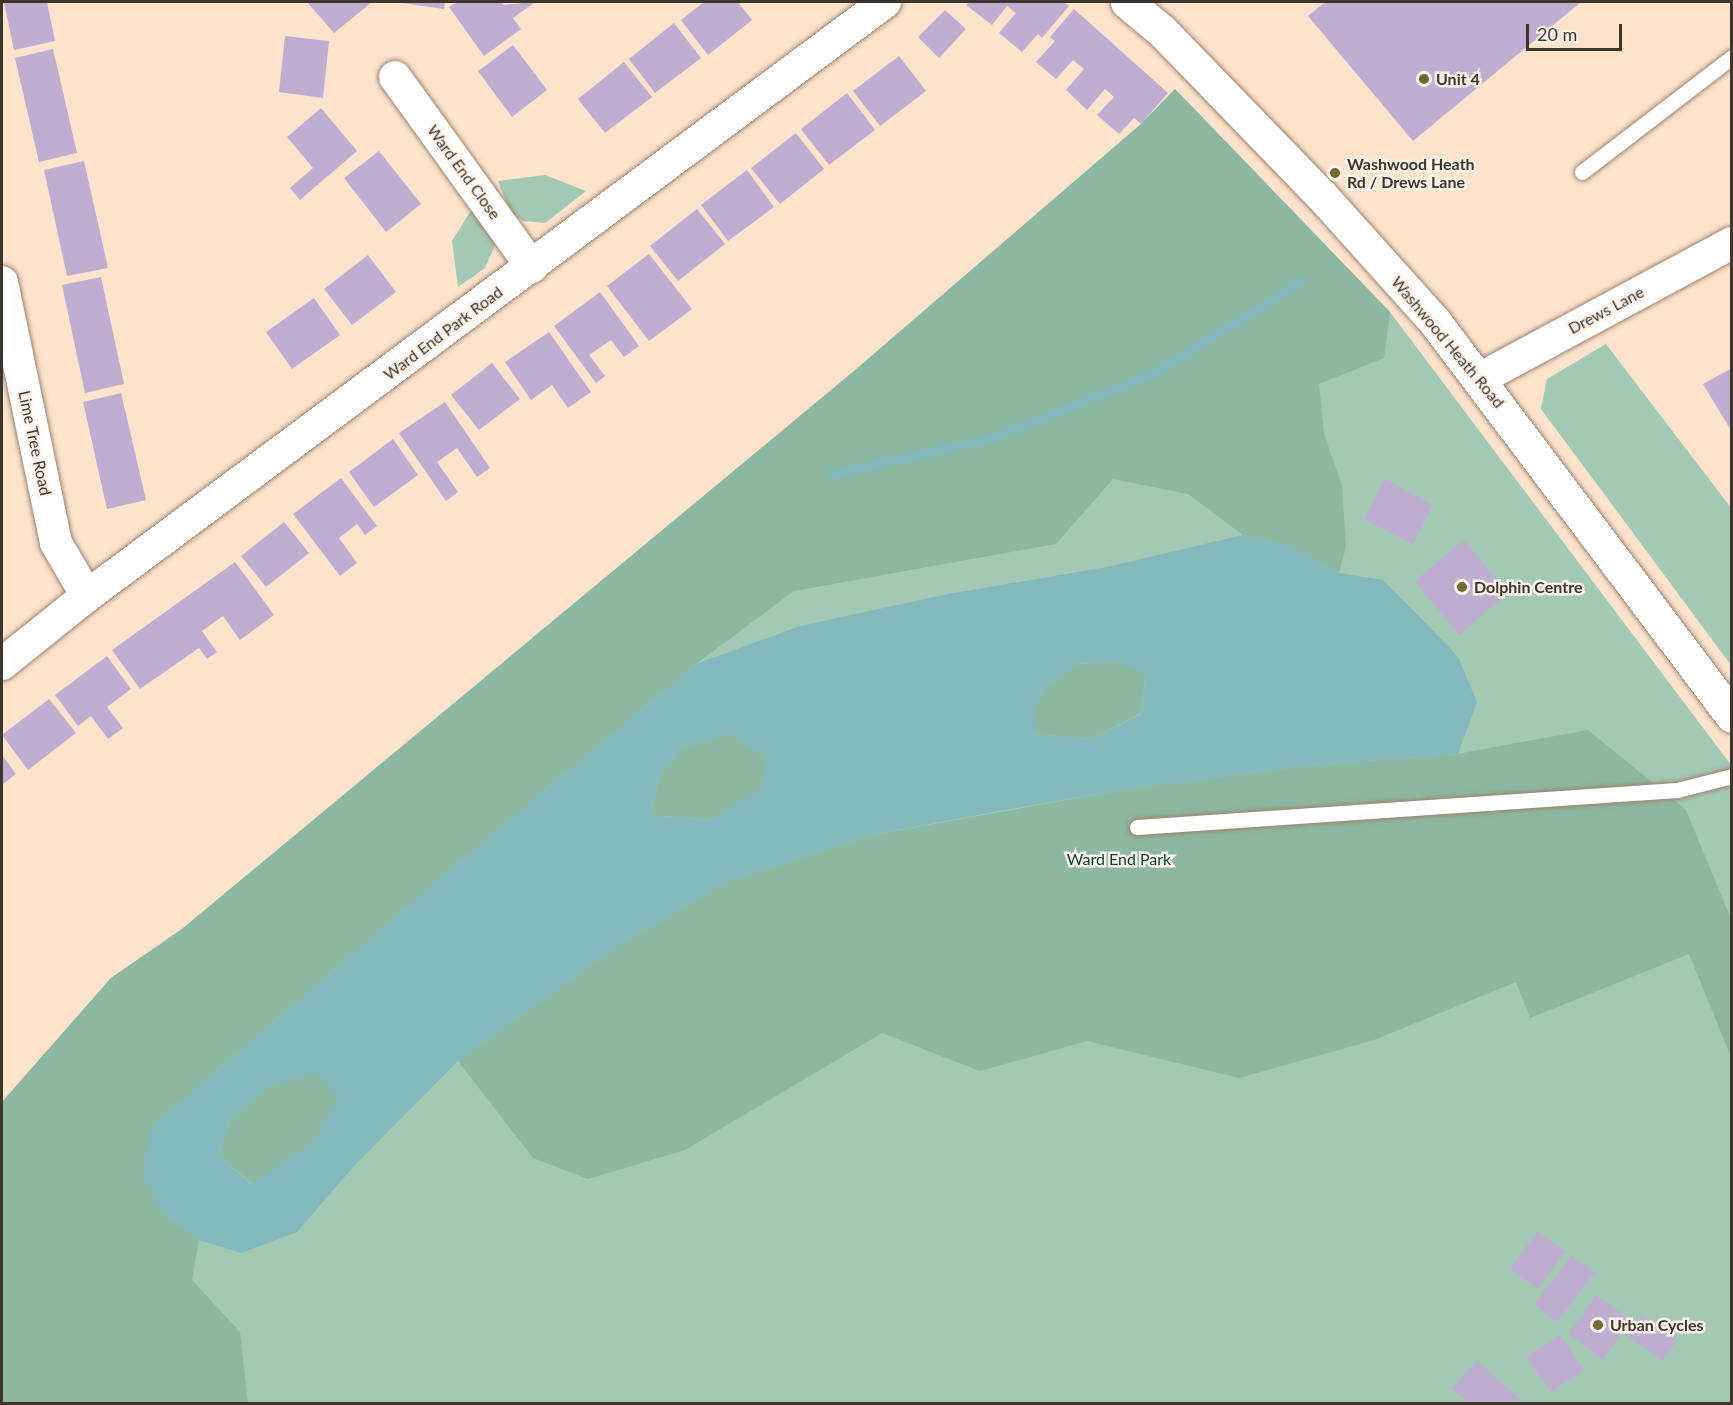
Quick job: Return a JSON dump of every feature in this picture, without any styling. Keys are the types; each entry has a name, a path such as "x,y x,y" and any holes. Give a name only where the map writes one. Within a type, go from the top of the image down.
{"main road":[{"name":"Washwood Heath Road","path":"1127,2 1162,31 1322,196 1481,378 1731,716"}],"street":[{"name":"Ward End Park Road","path":"2,664 87,596 885,2"},
{"name":"Ward End Close","path":"395,77 532,267"},
{"name":"Drews Lane","path":"1481,378 1731,243"},
{"name":"Lime Tree Road","path":"2,282 56,543 87,596"}],"lane":[{"path":"1582,172 1731,57"},
{"path":"1137,827 1677,790 1731,776"}],"green space":[{"name":"Ward End Park","path":"1175,89 1390,312 1731,765 1731,1403 2,1404 2,1102 111,978 182,929 854,371 1141,124"},
{"path":"1175,89 1390,312 1384,358 1319,384 1324,434 1342,486 1346,547 1339,573 1290,546 1243,535 1188,494 1113,479 1056,544 794,591 696,664 481,843 151,1127 160,1210 199,1240 192,1280 240,1332 248,1403 2,1404 2,1102 111,978 182,929 854,371 1141,124"},
{"path":"545,175 586,191 545,223 523,221 510,211 498,181"},
{"path":"472,209 497,241 485,268 458,287 452,241"},
{"path":"1606,344 1731,508 1731,665 1541,409 1547,379"},
{"path":"1116,662 1146,672 1141,713 1092,739 1034,734 1033,709 1046,687 1078,664"},
{"path":"1588,730 1686,810 1731,919 1731,1057 1689,954 1530,1018 1516,982 1374,1040 1239,1078 1087,1041 980,1071 882,1033 685,1150 588,1179 533,1158 458,1061 619,945 729,881 873,835 1127,789 1312,765 1457,754"},
{"path":"730,734 767,758 761,790 710,820 650,815 661,773 681,748"},
{"path":"314,1072 339,1098 312,1142 252,1184 219,1156 229,1122 267,1087"}],"water":[{"path":"1243,535 1290,546 1339,573 1383,580 1459,659 1477,702 1458,754 1312,765 1127,789 994,812 873,835 729,881 619,945 458,1061 354,1166 297,1232 241,1253 199,1240 160,1210 143,1174 151,1127 481,843 696,664 800,626 948,594 1107,567","holes":["1116,662 1146,673 1141,714 1092,739 1035,734 1033,709 1046,687 1078,664","730,734 767,758 760,790 710,820 650,815 661,773 681,748","314,1073 338,1098 312,1142 251,1184 219,1156 229,1122 267,1087"]}],"building":[{"path":"4,2 47,2 55,41 14,50"},
{"path":"307,2 372,2 334,33"},
{"path":"396,2 445,2 444,9"},
{"path":"457,2 501,2 504,5 535,2 513,18 521,29 484,56 449,7"},
{"path":"704,2 738,2 752,20 708,55 681,20"},
{"path":"969,2 1064,2 1069,6 1042,38 1038,34 1022,52 999,33 1016,13 1007,6 992,25 966,5"},
{"name":"Unit 4","path":"1325,2 1581,2 1413,141 1308,16"},
{"path":"1074,9 1168,93 1141,124 1134,118 1119,134 1097,115 1114,97 1105,89 1087,110 1066,90 1084,69 1073,60 1056,79 1036,62 1055,41 1050,37"},
{"path":"945,10 966,29 939,58 918,37"},
{"path":"674,23 701,58 655,93 629,59"},
{"path":"285,36 329,41 323,98 279,92"},
{"path":"513,45 547,90 512,117 478,71"},
{"path":"53,49 77,153 39,162 15,58"},
{"path":"899,56 926,91 880,126 853,91"},
{"path":"624,62 652,97 605,133 578,99"},
{"path":"847,93 875,130 829,165 801,129"},
{"path":"321,108 357,151 300,200 290,188 313,168 287,137"},
{"path":"796,133 824,169 780,204 751,168"},
{"path":"379,151 421,204 386,232 344,178"},
{"path":"84,161 108,268 67,276 44,170"},
{"path":"747,170 774,207 728,241 701,205"},
{"path":"697,209 725,244 678,281 650,246"},
{"path":"649,254 692,309 649,341 607,286"},
{"path":"368,255 396,292 352,325 324,289"},
{"path":"101,277 124,384 85,393 62,285"},
{"path":"600,292 639,346 624,357 611,340 589,355 605,376 596,383 554,326"},
{"path":"314,298 340,335 292,369 266,332"},
{"path":"549,332 591,392 568,408 552,385 531,400 505,362"},
{"path":"492,363 520,399 479,430 451,395"},
{"path":"1732,368 1732,432 1703,384"},
{"path":"121,393 146,500 107,509 83,402"},
{"path":"445,402 490,468 477,477 457,448 437,462 458,492 446,501 399,433"},
{"path":"393,439 418,475 374,507 349,472"},
{"path":"341,478 377,526 365,535 357,524 339,538 357,563 340,576 293,514"},
{"path":"1385,479 1433,505 1413,544 1364,519"},
{"path":"284,522 309,553 266,587 241,556"},
{"name":"Dolphin Centre","path":"1464,540 1508,593 1459,635 1415,581"},
{"path":"235,562 274,615 240,640 223,616 202,631 217,652 207,659 199,648 140,689 112,650"},
{"path":"107,656 131,689 107,707 123,728 108,739 91,716 78,726 55,695"},
{"path":"49,699 76,733 28,770 2,735"},
{"path":"2,755 16,774 2,785"},
{"path":"1537,1232 1565,1251 1538,1289 1510,1269"},
{"path":"1572,1256 1595,1272 1557,1322 1534,1304"},
{"path":"1596,1295 1631,1320 1603,1359 1569,1334"},
{"path":"1642,1315 1677,1340 1663,1361 1628,1336"},
{"path":"1560,1335 1584,1370 1551,1392 1526,1357"},
{"path":"1477,1361 1523,1402 1521,1404 1469,1404 1452,1388"}],"waterway":[{"path":"831,474 992,438 1156,372 1301,281"}],"place":[{"name":"Unit 4","path":"1424,79"},
{"name":"Washwood Heath Rd / Drews Lane","path":"1335,173"},
{"name":"Dolphin Centre","path":"1462,587"},
{"name":"Urban Cycles","path":"1598,1325"}]}
